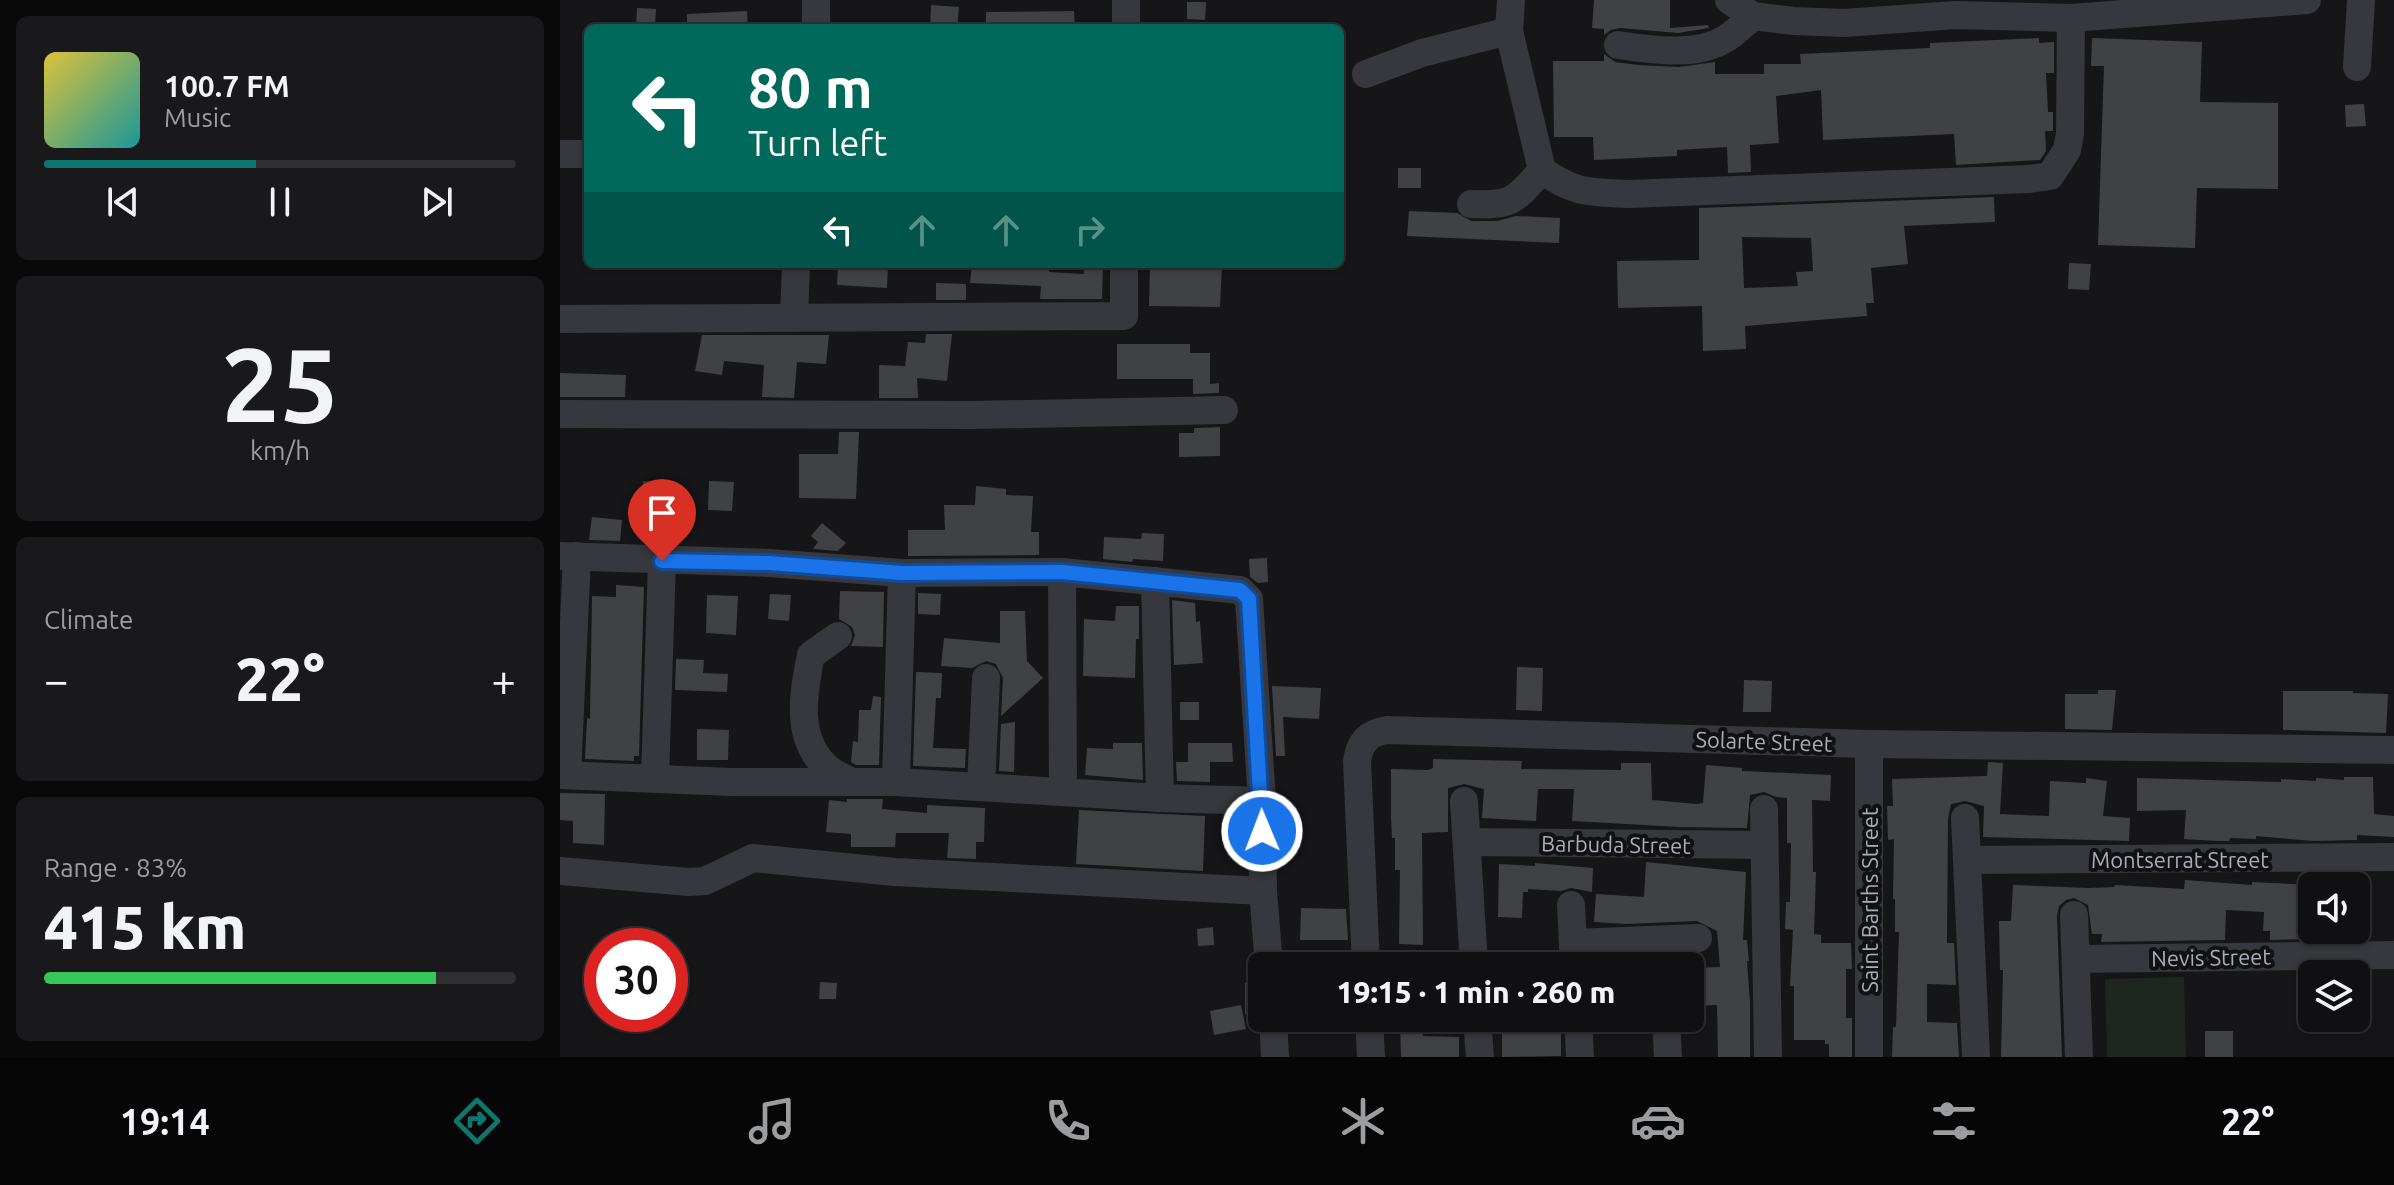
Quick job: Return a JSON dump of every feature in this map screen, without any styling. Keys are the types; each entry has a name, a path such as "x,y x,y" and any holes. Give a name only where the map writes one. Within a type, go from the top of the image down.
{"street":[{"path":"816,0 816,24"},
{"path":"1126,0 1126,24"},
{"path":"1511,0 1509,31 1542,170 1563,185 1588,192 1629,194 2050,176 2067,150 2070,134 2071,18"},
{"path":"1729,0 1753,16 1844,23 1955,8 2071,18 2307,0"},
{"path":"2357,67 2361,0"},
{"path":"1618,45 1676,49 1710,46 1730,35 1753,16"},
{"path":"1366,74 1422,53 1509,31"},
{"path":"560,154 584,154"},
{"path":"1471,204 1498,205 1518,197 1542,170"},
{"path":"794,317 796,268"},
{"path":"560,319 1124,316 1124,268"},
{"path":"560,414 974,415 1224,410"},
{"path":"1262,801 896,782 732,782 563,775 569,556 769,563 902,573 1062,572 1240,590 1249,599 1262,801 1263,891 1268,952"},
{"path":"655,778 662,561"},
{"path":"1062,572 1063,791"},
{"path":"896,782 902,573"},
{"path":"1155,581 1160,798"},
{"path":"838,636 811,655 802,700 808,744 830,771 852,782"},
{"path":"981,787 986,678"},
{"name":"Solarte Street","path":"1365,952 1357,761 1360,747 1375,732 1869,744 2394,750"},
{"name":"Saint Barths Street","path":"1869,744 1869,1057"},
{"path":"1464,801 1473,952"},
{"path":"1764,809 1768,1057"},
{"path":"1965,818 1976,1057"},
{"name":"Barbuda Street","path":"1467,842 1764,845"},
{"name":"Montserrat Street","path":"1967,860 2394,857"},
{"path":"560,871 705,881 753,858 895,872 1263,891"},
{"path":"1571,905 1573,952"},
{"path":"2074,915 2079,1057"},
{"path":"1664,952 1698,938"},
{"name":"Nevis Street","path":"2076,959 2394,955"},
{"path":"1274,1032 1275,1057"},
{"path":"1370,1032 1371,1057"},
{"path":"1478,1032 1480,1057"},
{"path":"1579,1032 1580,1057"},
{"path":"1667,1032 1668,1057"}],"shaded area":[{"path":"2184,977 2186,1057 2107,1057 2105,979"}],"building":[{"path":"1594,0 1670,0 1670,28 1708,25 1709,28 1678,33 1620,28 1604,35 1604,29 1592,28"},
{"path":"1187,2 1206,2 1205,20 1187,19"},
{"path":"931,5 959,7 957,24 930,24"},
{"path":"637,8 656,9 655,24 636,24"},
{"path":"747,11 748,24 687,24 687,14"},
{"path":"1074,11 1075,24 986,24 986,12"},
{"path":"2039,38 2039,43 2054,42 2054,73 2046,73 2048,112 2053,112 2053,131 2045,131 2046,151 2040,160 1956,165 1954,134 1823,140 1821,90 1776,96 1779,143 1750,145 1751,172 1728,173 1727,147 1677,150 1677,156 1594,160 1593,137 1554,137 1553,61 1604,61 1604,54 1615,62 1638,65 1679,67 1715,62 1715,74 1764,74 1764,64 1801,64 1800,54 1930,48 1930,43"},
{"path":"2092,38 2202,42 2200,102 2278,103 2278,189 2197,188 2195,248 2098,245 2104,66 2091,66"},
{"path":"2364,104 2366,126 2346,127 2345,105"},
{"path":"1398,168 1421,168 1421,188 1398,188"},
{"path":"1994,197 1995,222 1904,226 1908,264 1871,268 1874,303 1866,303 1867,316 1745,326 1746,349 1703,351 1702,306 1618,308 1617,261 1699,260 1699,208","holes":["1742,237 1811,238 1813,271 1796,272 1798,286 1744,288"]},
{"path":"1409,211 1457,213 1471,221 1497,221 1516,216 1560,218 1559,243 1407,236"},
{"path":"2069,263 2091,264 2089,290 2068,289"},
{"path":"838,268 888,268 887,288 837,285"},
{"path":"972,268 1049,268 1049,272 1084,274 1084,268 1103,268 1102,299 1040,299 1041,286 970,283"},
{"path":"1150,268 1222,268 1220,307 1149,306"},
{"path":"936,283 966,284 966,300 936,300"},
{"path":"926,334 952,334 947,381 917,378 918,398 879,398 879,365 905,366 908,342 925,343"},
{"path":"702,335 829,335 826,364 797,362 794,398 762,397 764,365 724,361 722,375 695,371"},
{"path":"1117,344 1190,344 1190,353 1210,353 1210,384 1219,383 1219,393 1193,394 1193,379 1117,379"},
{"path":"560,373 626,375 625,397 560,397"},
{"path":"1220,427 1220,456 1179,457 1179,433 1194,433 1194,428"},
{"path":"839,432 859,432 856,499 799,498 799,454 838,454"},
{"path":"643,481 676,483 675,517 642,516"},
{"path":"709,481 734,482 732,511 708,510"},
{"path":"976,486 1006,489 1006,495 1033,496 1031,532 1039,532 1039,555 908,556 908,530 945,530 944,505 975,505"},
{"path":"592,517 622,520 620,541 589,540"},
{"path":"822,523 846,543 838,551 813,549 818,542 811,536"},
{"path":"1142,533 1164,534 1163,561 1103,559 1104,537 1141,539"},
{"path":"1267,558 1268,582 1258,583 1250,577 1249,559"},
{"path":"616,585 644,587 639,756 634,756 634,761 585,759 587,718 590,719 592,596 616,597"},
{"path":"840,591 884,592 883,647 851,646 855,635 852,627 839,619"},
{"path":"918,593 941,594 940,615 918,614"},
{"path":"770,594 791,595 789,621 768,619"},
{"path":"707,595 738,596 736,635 706,633"},
{"path":"1172,600 1195,603 1196,622 1200,621 1203,663 1174,665"},
{"path":"1116,606 1139,606 1135,678 1083,676 1084,619 1115,621"},
{"path":"1000,611 1025,611 1027,661 1043,678 1001,716 1003,678 996,664 986,661 972,668 941,666 944,638 1000,643"},
{"path":"676,659 704,660 703,673 728,674 727,692 675,690"},
{"path":"1517,667 1543,668 1542,711 1516,710"},
{"path":"916,672 942,673 941,698 936,698 933,748 966,749 965,768 913,766"},
{"path":"1744,680 1772,681 1771,712 1743,712"},
{"path":"1272,686 1321,688 1319,719 1283,717 1285,756 1276,756"},
{"path":"2098,690 2116,690 2112,730 2065,729 2065,694 2098,694"},
{"path":"2283,691 2388,694 2386,733 2283,730"},
{"path":"873,696 881,697 879,765 856,765 851,762 853,741 858,742 859,710 871,710"},
{"path":"1180,702 1199,702 1199,720 1180,720"},
{"path":"1015,722 1014,772 999,771 1001,724"},
{"path":"697,729 729,730 728,760 697,760"},
{"path":"1113,743 1142,743 1143,780 1085,775 1087,748 1113,749"},
{"path":"1188,743 1232,743 1233,762 1210,762 1210,782 1177,781 1176,762 1188,762"},
{"path":"1433,759 1522,761 1521,769 1621,770 1621,763 1651,763 1652,800 1696,804 1703,803 1706,765 1742,768 1742,771 1831,775 1830,801 1812,800 1813,872 1816,872 1814,934 1821,935 1821,943 1851,943 1852,969 1846,969 1846,1018 1852,1018 1852,1057 1829,1057 1829,1044 1825,1044 1825,1040 1794,1040 1794,986 1790,986 1793,930 1785,929 1786,902 1790,902 1791,843 1787,843 1787,798 1764,792 1750,795 1747,828 1680,827 1572,821 1574,789 1538,789 1536,821 1482,818 1484,789 1464,784 1448,788 1448,832 1422,833 1423,945 1399,944 1400,870 1395,870 1395,838 1392,838 1391,769 1428,770 1433,768"},
{"path":"1988,762 2003,763 2000,814 2049,816 2050,781 2086,783 2086,778 2107,781 2103,816 2130,818 2129,841 1983,837 1984,806 1965,801 1951,804 1948,819 1947,943 1954,943 1956,985 1927,984 1927,1022 1957,1023 1959,1057 1892,1057 1899,932 1895,932 1893,899 1894,839 1888,840 1887,806 1893,806 1892,779 1987,776"},
{"path":"2344,777 2373,777 2374,814 2394,816 2394,837 2357,835 2357,840 2313,841 2256,836 2256,839 2230,838 2229,841 2184,839 2186,810 2137,811 2137,778 2281,782 2281,779 2344,780"},
{"path":"560,793 605,794 604,845 573,843 573,821 560,820"},
{"path":"847,799 883,799 882,809 927,813 927,805 985,808 984,842 976,842 976,859 947,858 949,833 896,833 895,847 851,847 851,834 826,832 829,800 847,802"},
{"path":"1079,810 1205,816 1203,871 1076,864"},
{"path":"1646,862 1746,872 1743,940 1747,940 1749,961 1750,1057 1718,1057 1717,1005 1704,1005 1704,968 1720,967 1717,931 1697,921 1594,922 1596,894 1644,897"},
{"path":"1535,863 1593,868 1592,892 1571,888 1561,891 1528,889 1528,892 1523,892 1522,918 1498,917 1499,864 1535,866"},
{"path":"2185,880 2252,885 2252,882 2298,884 2298,939 2270,940 2270,931 2263,931 2264,912 2226,910 2225,940 2101,942 2102,934 2092,934 2088,905 2074,898 2066,900 2059,906 2057,916 2062,1057 2001,1057 2003,970 2000,970 1999,921 2011,921 2013,885 2184,889"},
{"path":"1301,908 1346,909 1348,940 1300,940"},
{"path":"1213,927 1214,945 1198,946 1197,929"},
{"path":"820,982 837,983 836,999 819,999"},
{"path":"1245,983 1248,983 1248,1014 1245,1014"},
{"path":"1241,1005 1246,1029 1214,1035 1210,1011"},
{"path":"2205,1031 2233,1031 2233,1057 2205,1057"},
{"path":"1400,1032 1459,1037 1459,1057 1401,1057"},
{"path":"1502,1032 1561,1032 1561,1056 1502,1057"}],"route":[{"path":"662,561 769,563 902,573 1062,572 1240,590 1249,599 1262,831"}]}
